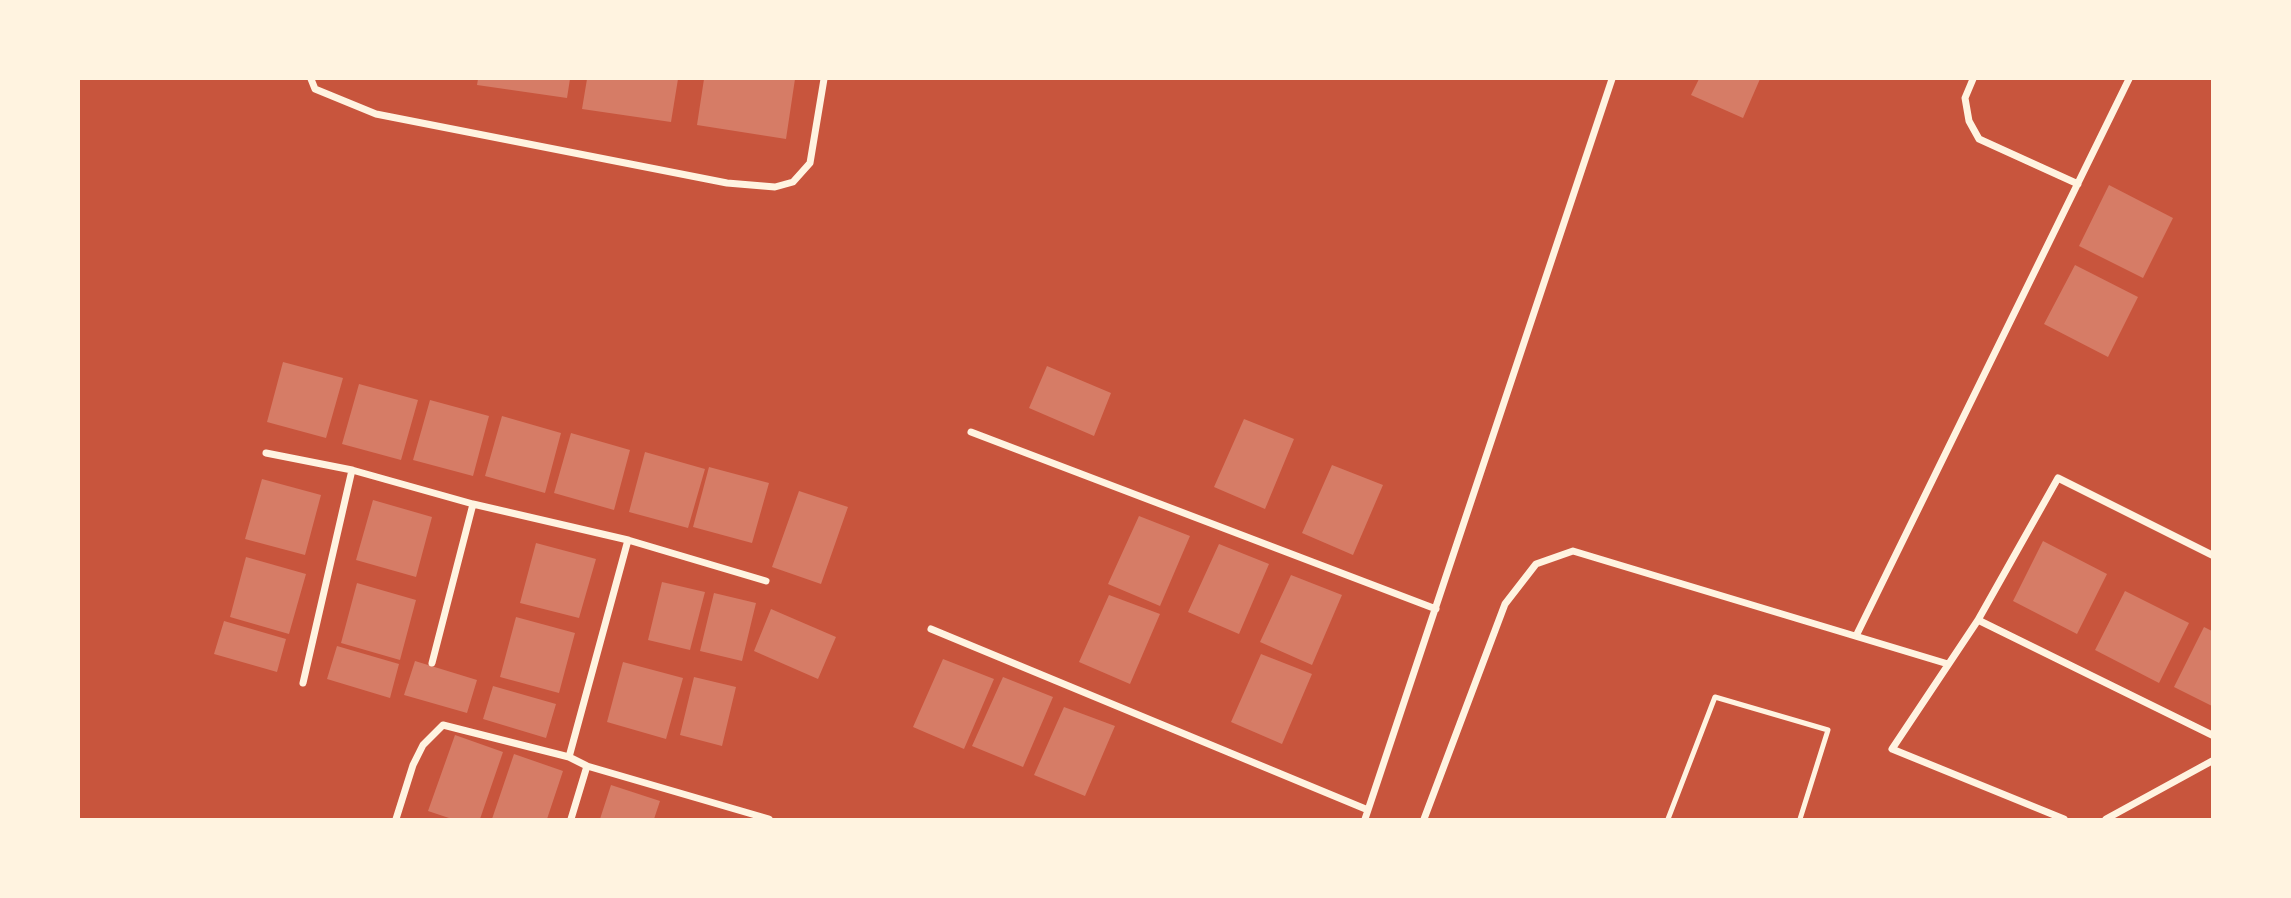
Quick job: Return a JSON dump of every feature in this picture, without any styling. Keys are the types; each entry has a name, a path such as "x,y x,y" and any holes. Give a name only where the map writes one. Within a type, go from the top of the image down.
{"street":[{"path":"311,79 315,89 376,114 727,183 775,187 793,182 810,163 824,79"},
{"path":"1365,819 1612,79"},
{"path":"1973,79 1965,98 1969,121 1979,139 2078,184"},
{"path":"1856,636 2129,79"},
{"path":"971,432 1436,609"},
{"path":"266,453 352,470 472,504 628,540 766,581"},
{"path":"303,683 352,470"},
{"path":"2064,819 1892,749 1978,620 2058,478 2212,555"},
{"path":"432,663 472,504"},
{"path":"569,757 628,540"},
{"path":"1424,819 1505,604 1536,564 1573,551 1948,664"},
{"path":"1978,620 2212,735"},
{"path":"931,629 1368,810"},
{"path":"396,819 413,765 423,745 443,725 569,757 587,766 769,819"},
{"path":"2106,819 2212,761"},
{"path":"571,819 587,766"}],"lane":[{"path":"1668,819 1715,697 1828,730 1800,819"}],"building":[{"path":"478,79 570,79 567,98 477,85"},
{"path":"587,79 678,79 671,122 582,109"},
{"path":"704,79 795,79 786,139 697,125"},
{"path":"1699,79 1760,79 1743,118 1691,95"},
{"path":"2109,185 2173,218 2143,278 2079,246"},
{"path":"2075,265 2138,297 2108,357 2044,324"},
{"path":"283,362 343,378 326,438 267,422"},
{"path":"1047,366 1111,393 1094,436 1029,408"},
{"path":"359,384 418,400 401,460 342,444"},
{"path":"430,400 489,416 473,476 413,460"},
{"path":"502,416 561,433 545,493 485,476"},
{"path":"1244,419 1294,439 1265,509 1214,487"},
{"path":"571,433 630,450 614,510 554,493"},
{"path":"645,452 705,469 688,528 629,512"},
{"path":"1332,465 1383,485 1353,555 1302,533"},
{"path":"709,467 769,483 752,543 693,527"},
{"path":"262,479 321,495 305,555 245,539"},
{"path":"799,491 848,507 821,584 772,567"},
{"path":"373,500 432,517 416,577 356,560"},
{"path":"1139,516 1190,536 1160,606 1108,584"},
{"path":"2043,541 2107,574 2077,634 2013,601"},
{"path":"536,543 596,559 579,618 520,603"},
{"path":"1219,544 1269,564 1239,634 1188,612"},
{"path":"246,557 306,574 289,634 230,617"},
{"path":"1291,575 1342,595 1312,665 1260,642"},
{"path":"662,582 705,592 690,650 648,640"},
{"path":"357,583 416,600 400,660 341,643"},
{"path":"2125,591 2189,623 2159,683 2095,650"},
{"path":"714,593 756,603 742,661 700,651"},
{"path":"1109,595 1160,614 1130,684 1079,662"},
{"path":"771,609 836,637 818,679 754,651"},
{"path":"516,617 575,633 559,693 500,677"},
{"path":"224,621 286,639 277,672 214,654"},
{"path":"2204,627 2212,631 2212,706 2174,687"},
{"path":"337,646 399,664 390,698 327,679"},
{"path":"1261,654 1312,674 1282,744 1231,722"},
{"path":"943,659 994,679 964,749 913,727"},
{"path":"415,661 477,680 467,713 404,695"},
{"path":"623,662 683,678 666,739 607,722"},
{"path":"694,677 736,687 722,746 680,735"},
{"path":"1003,677 1053,697 1023,767 972,746"},
{"path":"493,686 556,704 546,738 483,719"},
{"path":"1064,707 1115,726 1085,796 1034,775"},
{"path":"455,735 503,752 480,819 452,819 428,811"},
{"path":"514,754 563,771 547,819 492,819"},
{"path":"611,785 660,801 654,819 600,819"}]}
